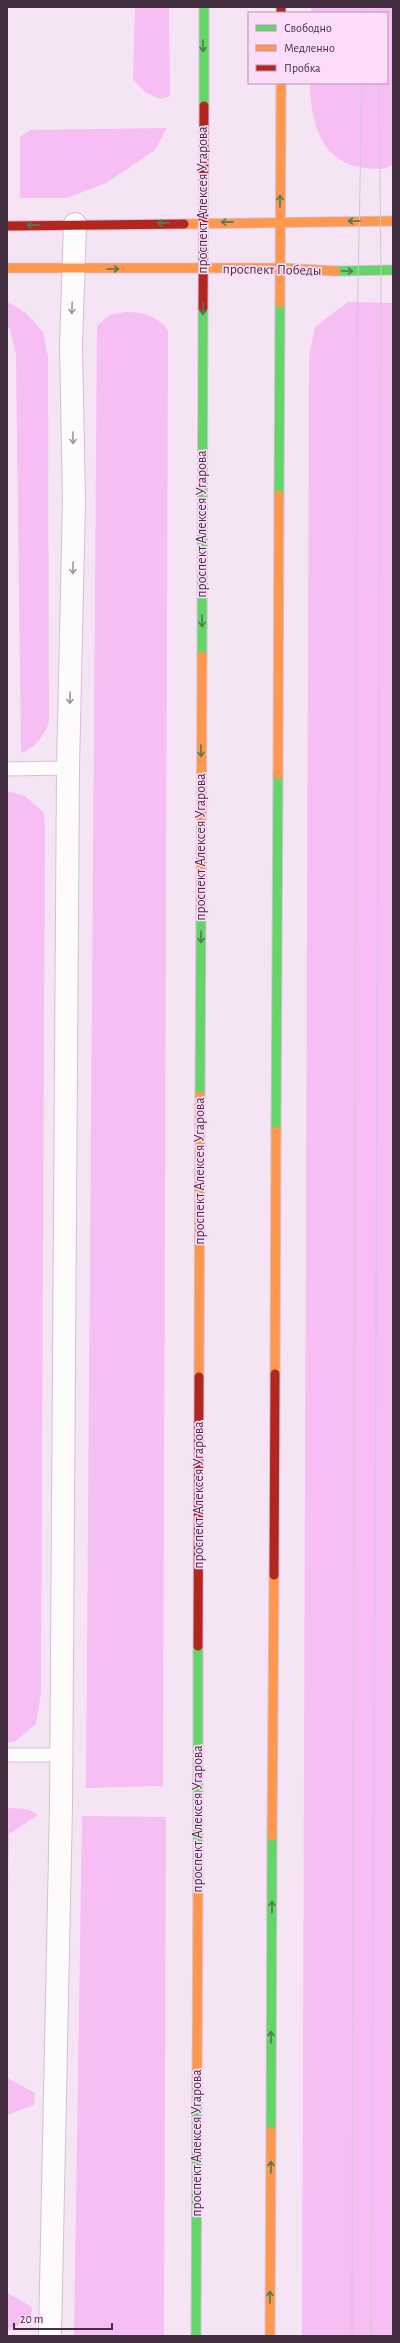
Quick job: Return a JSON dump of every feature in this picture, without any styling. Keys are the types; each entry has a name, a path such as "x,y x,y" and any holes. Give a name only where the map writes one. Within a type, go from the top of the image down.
{"main road":[{"name":"проспект Алексея Угарова","path":"196,2336 202,222 204,7"},
{"path":"270,2336 281,84"},
{"path":"7,226 202,222 393,221"},
{"name":"проспект Победы","path":"7,268 202,270 280,268 360,272 393,270"}],"street":[{"path":"50,2336 61,1755 68,768 74,501 71,345 75,224"}],"lane":[{"path":"7,769 68,768"},
{"path":"7,1755 61,1755"}],"shaded area":[{"path":"135,7 169,7 170,96 160,99 145,92 133,80"},
{"path":"311,7 393,7 393,165 381,169 360,167 346,163 335,156 320,136 315,123 312,110 310,84 388,84 388,12 311,12"},
{"path":"167,128 155,150 106,183 67,198 20,198 20,137 30,130"},
{"path":"7,302 26,313 43,332 48,357 49,723 38,741 21,753 16,355 10,329 7,327"},
{"path":"348,302 393,303 393,2336 302,2336 309,356 315,327"},
{"path":"125,312 149,315 168,330 163,1786 86,1788 97,326 110,315"},
{"path":"7,791 25,796 44,813 45,828 41,1693 36,1724 16,1741 7,1743"},
{"path":"7,1808 28,1809 38,1815 9,1834 7,1944"},
{"path":"82,1816 166,1817 164,2336 74,2336"},
{"path":"7,2078 35,2093 34,2105 7,2115"},
{"path":"7,2293 32,2307 31,2319 7,2331"}],"tram line":[{"path":"362,7 362,12"},
{"path":"378,7 378,12"},
{"path":"352,2336 357,339 362,84"},
{"path":"371,2336 381,270 379,84"}],"traffic: fast":[{"path":"204,7 204,106"},
{"path":"336,271 393,270"},
{"path":"279,495 280,303"},
{"path":"202,656 203,308"},
{"path":"276,1131 278,775"},
{"path":"200,1096 201,910"},
{"path":"198,1646 198,1876"},
{"path":"271,2131 272,1836"},
{"path":"196,2336 197,2083"}],"traffic: slow":[{"path":"280,303 281,84"},
{"path":"184,224 393,221"},
{"path":"7,268 280,268 336,271"},
{"path":"278,775 279,495"},
{"path":"201,910 202,656"},
{"path":"199,1377 200,1096"},
{"path":"275,1374 276,1131"},
{"path":"272,1836 274,1575"},
{"path":"197,2083 198,1876"},
{"path":"270,2336 271,2131"}],"traffic: jam":[{"path":"281,7 281,12"},
{"path":"203,308 204,106"},
{"path":"7,226 184,224"},
{"path":"274,1575 275,1374"},
{"path":"198,1646 199,1377"}]}
